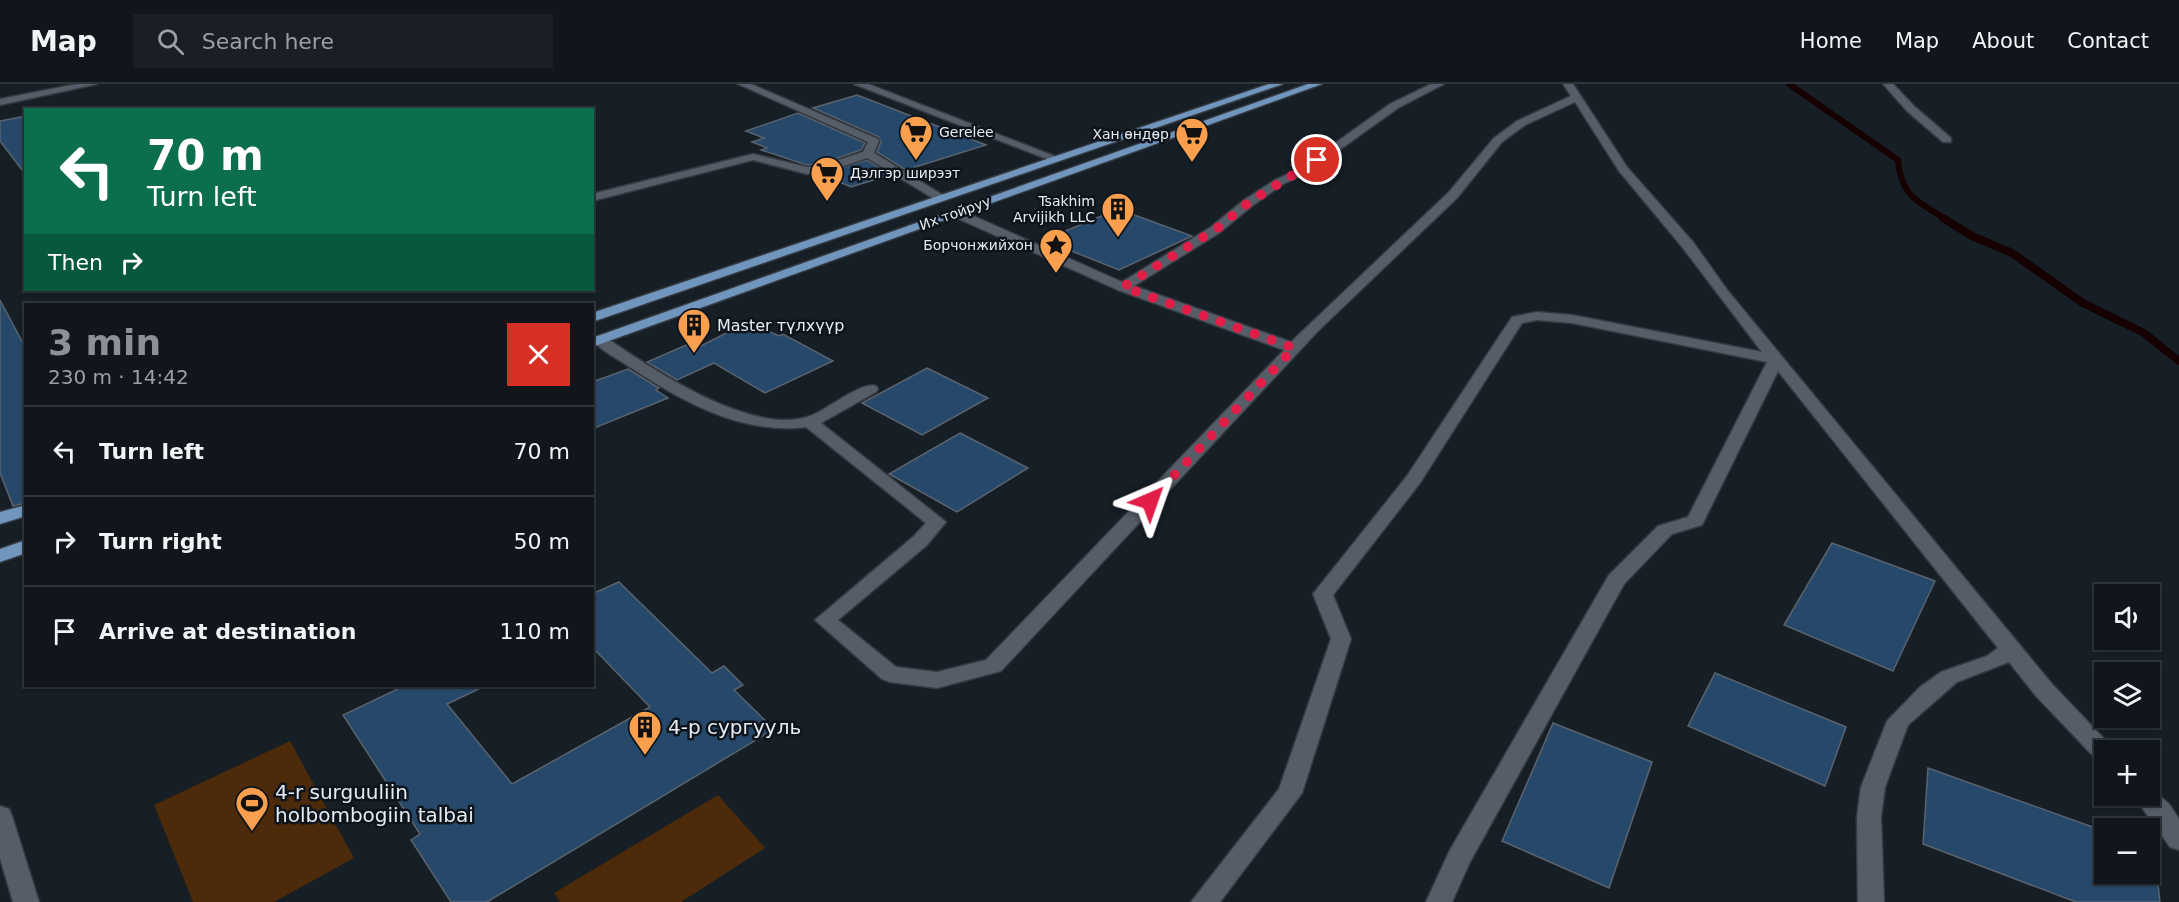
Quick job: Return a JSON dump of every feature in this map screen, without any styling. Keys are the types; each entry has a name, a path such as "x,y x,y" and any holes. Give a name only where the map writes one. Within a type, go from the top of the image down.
{"main road":[{"name":"Их тойруу","path":"594,317 940,197 1278,84"},
{"name":"Их тойруу","path":"596,341 1317,84"},
{"path":"0,518 24,511"},
{"path":"0,556 24,547"}],"street":[{"path":"0,102 92,84"},
{"path":"594,197 753,157 769,159 785,167 806,171 868,153 874,141 743,84"},
{"path":"859,84 1056,159"},
{"path":"1123,287 1215,230 1248,203 1303,171 1394,106 1439,84"},
{"path":"1888,84 1911,109 1947,140"},
{"path":"809,422 936,522 920,541 825,620 890,674 937,680 993,666 1294,348 1453,195 1498,140 1573,91 1623,169 1688,245 1776,359 2044,690 2094,742"},
{"path":"868,153 940,197"},
{"path":"956,213 1123,287 1294,348"},
{"path":"1204,902 1290,793 1341,639 1323,594 1414,479 1517,320 1537,316 1572,319 1776,359"},
{"path":"596,341 695,399 771,425 809,422 870,389"},
{"path":"1439,902 1459,858 1616,580 1665,530 1695,521 1776,359"},
{"path":"1871,902 1869,817 1873,787 1898,722 1928,693 1949,677 1995,661 2012,648"},
{"path":"2155,806 2179,840"},
{"path":"0,816 26,902"}],"shaded area":[{"name":"4-r surguuliin holbombogiin talbai","path":"290,741 354,858 274,902 193,902 154,805"},
{"path":"718,795 765,848 681,902 560,902 554,893"}],"building":[{"path":"857,95 986,145 906,170 877,152 881,142 879,137 813,108"},
{"path":"798,113 865,143 861,150 823,163 807,165 761,150 767,148 752,142 764,138 746,131"},
{"path":"24,116 24,172 0,141 0,121"},
{"path":"867,160 890,175 851,187 821,174"},
{"name":"Tsakhim Arvijikh LLC","path":"1118,209 1192,236 1119,270 1044,240"},
{"path":"0,300 24,345 24,503 13,506 0,473"},
{"path":"748,322 779,336 783,334 833,361 765,393 714,363 677,380 647,362 686,345 695,349"},
{"path":"927,368 988,398 922,435 862,403"},
{"path":"628,369 659,388 656,390 668,398 594,428 594,381"},
{"path":"960,433 1028,468 957,512 889,474"},
{"path":"1832,543 1935,581 1893,671 1784,625"},
{"name":"4-р сургууль","path":"619,582 712,673 724,666 743,685 734,690 774,729 487,902 451,902 411,840 420,834 343,715 402,687 483,687 447,704 512,784 650,707 594,649 594,593"},
{"path":"1715,673 1846,727 1825,786 1688,726"},
{"path":"1553,723 1652,762 1609,888 1502,841"},
{"path":"1928,768 2094,827 2094,884 2158,884 2160,902 2076,902 1923,844"}],"waterway":[{"path":"1789,84 1898,160 1907,190 1919,202 1946,219"},
{"path":"1943,218 1972,236 2012,253 2083,303 2144,333 2179,361"}],"place":[{"name":"Gerelee","path":"916,161"},
{"name":"Хан өндөр","path":"1192,163"},
{"name":"Дэлгэр ширээт","path":"827,202"},
{"name":"Tsakhim Arvijikh LLC","path":"1118,238"},
{"name":"Борчонжийхон","path":"1056,274"},
{"name":"Master түлхүүр","path":"694,354"},
{"name":"4-р сургууль","path":"645,756"},
{"name":"4-r surguuliin holbombogiin talbai","path":"252,832"}],"route":[{"path":"1150,501 1294,348 1123,287 1215,230 1248,203 1279,182 1303,171 1317,160"}]}
